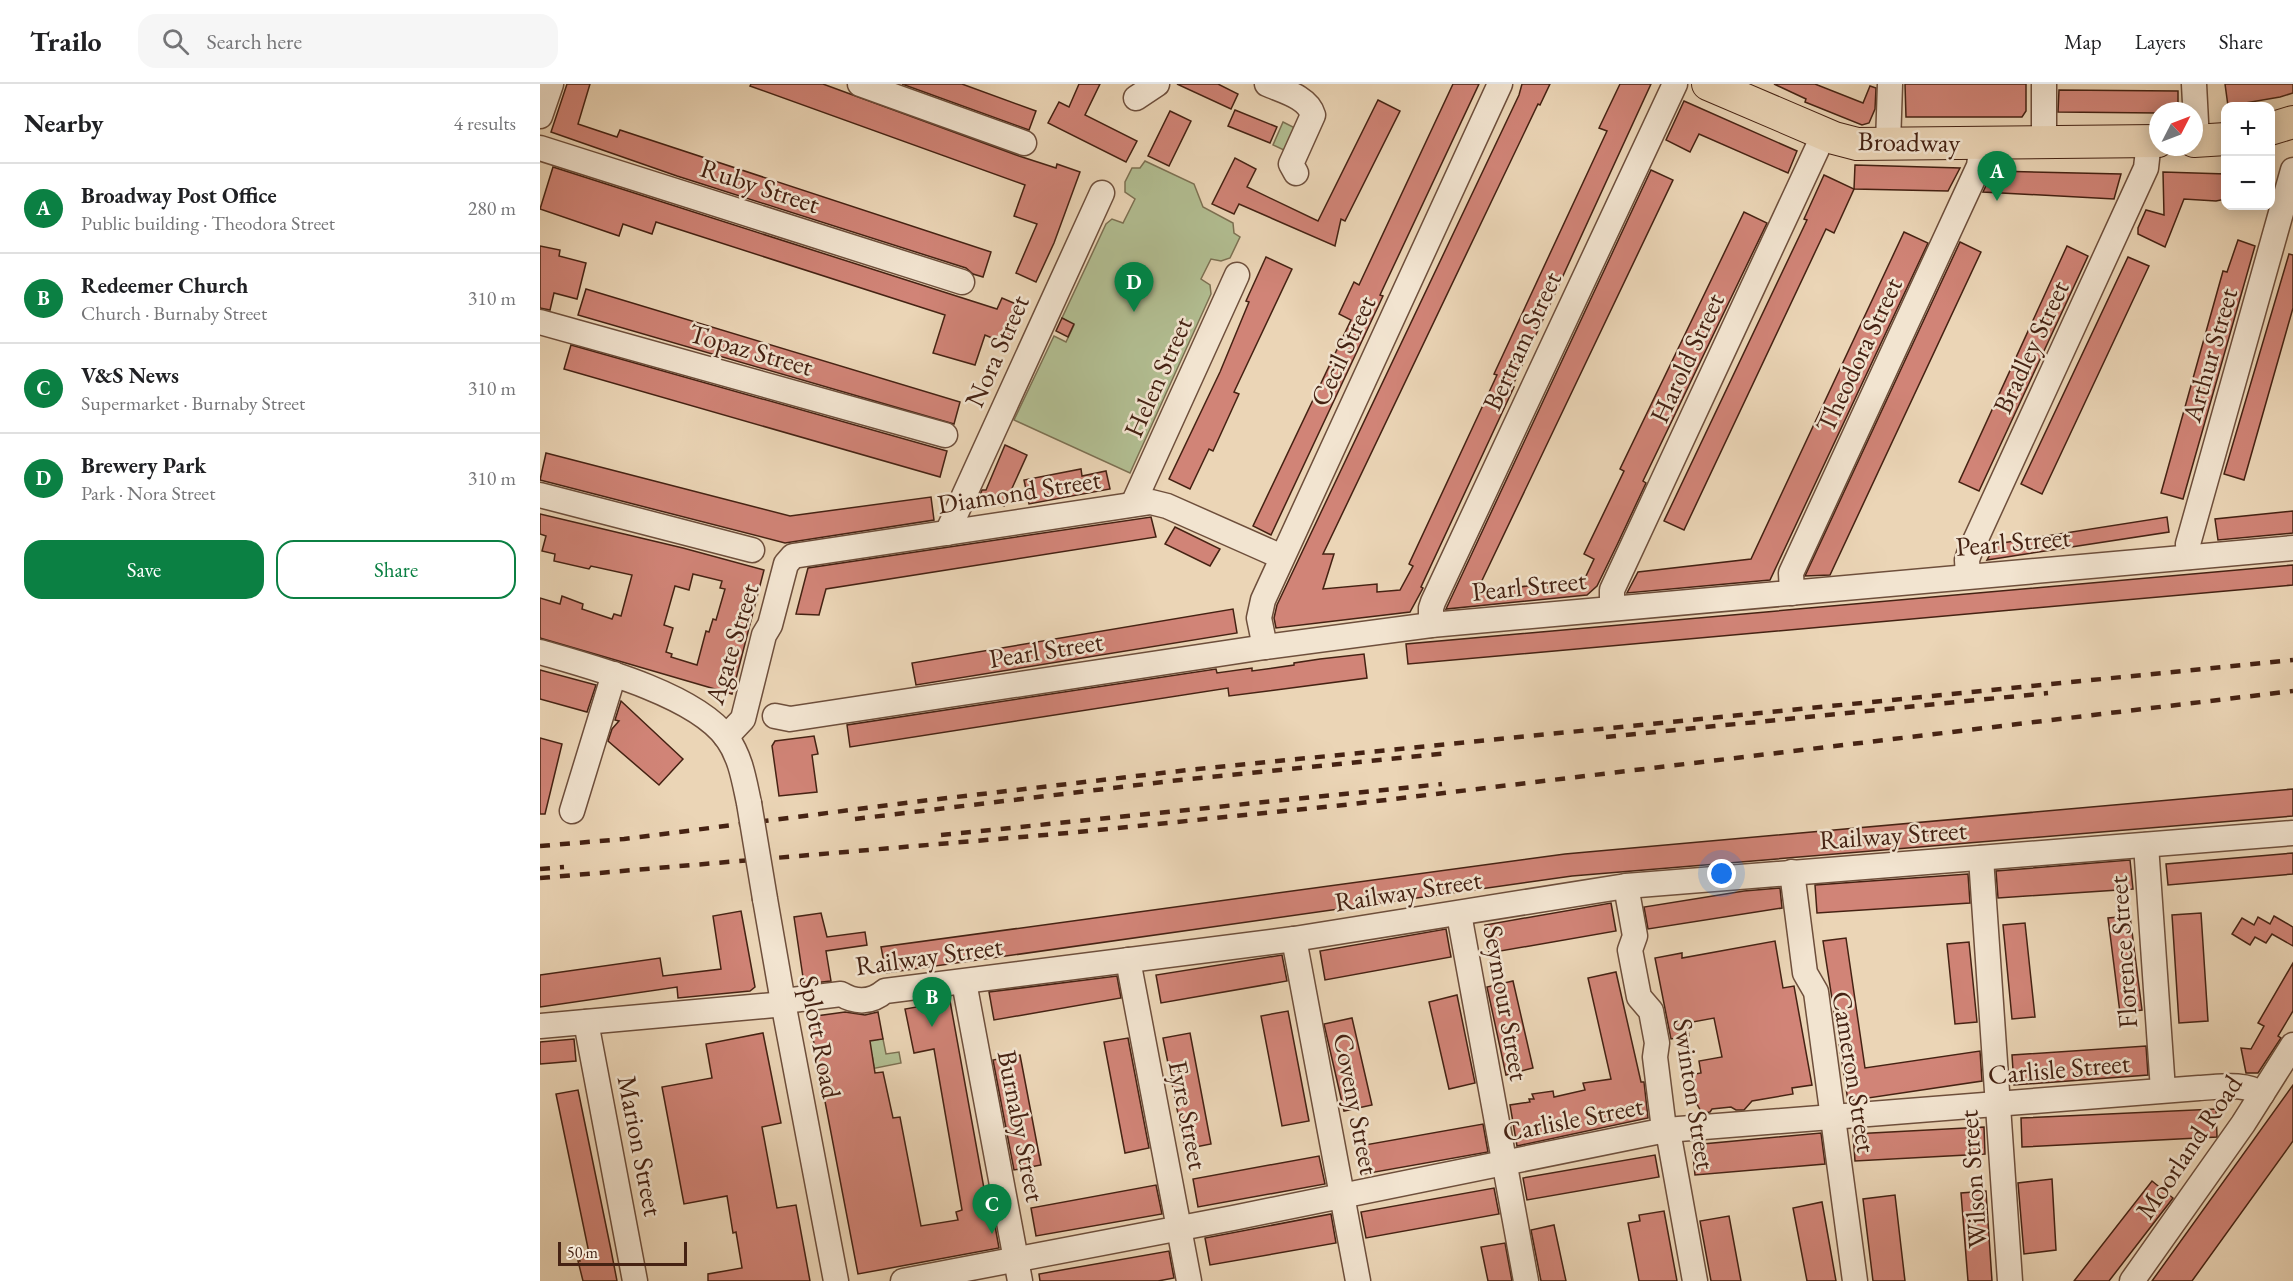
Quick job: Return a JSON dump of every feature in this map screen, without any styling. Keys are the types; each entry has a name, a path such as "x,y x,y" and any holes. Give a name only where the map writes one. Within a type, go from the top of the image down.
{"main road":[{"name":"Broadway","path":"1708,84 1824,134 1857,144 2149,141"},
{"path":"2275,128 2293,122"}],"street":[{"path":"540,116 551,84"},
{"path":"861,84 1024,143"},
{"path":"1136,98 1156,84"},
{"path":"1267,84 1304,101 1311,107 1313,115 1291,164 1296,173"},
{"name":"Cecil Street","path":"1265,647 1259,618 1260,608 1281,557 1500,84"},
{"name":"Bertram Street","path":"1431,626 1433,602 1675,84"},
{"path":"1888,144 1890,84"},
{"path":"2044,84 2044,142"},
{"path":"2194,84 2205,140"},
{"name":"Harold Street","path":"1612,608 1612,590 1824,134"},
{"name":"Theodora Street","path":"1792,593 1791,573 1979,166 1982,143"},
{"name":"Ruby Street","path":"540,148 962,282"},
{"name":"Bradley Street","path":"1968,576 1969,554 2150,156"},
{"name":"Arthur Street","path":"2189,557 2188,543 2293,170"},
{"name":"Nora Street","path":"947,533 1102,193"},
{"name":"Helen Street","path":"1133,504 1237,275"},
{"name":"Topaz Street","path":"540,322 945,435"},
{"path":"540,495 752,550"},
{"name":"Diamond Street","path":"786,564 793,556 1133,504 1159,503 1281,557"},
{"name":"Pearl Street","path":"775,716 790,719 1265,647 1431,626 2293,548"},
{"name":"Agate Street","path":"726,737 743,719 764,635 770,625 786,564"},
{"name":"Splott Road","path":"540,652 614,674 692,708 726,737 739,760 837,1281"},
{"path":"572,811 614,674"},
{"name":"Railway Street","path":"540,1026 774,1005 841,994 853,1001 875,999 885,991 1294,939 1626,886 2293,833"},
{"name":"Florence Street","path":"2146,845 2163,1090"},
{"name":"Wilson Street","path":"1981,858 2010,1281"},
{"name":"Cameron Street","path":"1792,872 1805,974 1816,992 1855,1281"},
{"name":"Swinton Street","path":"1626,886 1635,936 1629,950 1639,997 1651,1011 1657,1043 1655,1057 1666,1130 1695,1281"},
{"name":"Seymour Street","path":"1459,914 1526,1281"},
{"name":"Coveny Street","path":"1294,939 1358,1281"},
{"name":"Eyre Street","path":"1128,960 1189,1281"},
{"name":"Burnaby Street","path":"964,982 1018,1270"},
{"name":"Marion Street","path":"586,1022 635,1281"},
{"name":"Moorland Road","path":"2132,1281 2262,1094 2285,1076 2293,1044"},
{"name":"Carlisle Street","path":"903,1281 1018,1270 1179,1228 1666,1130 2163,1090 2244,1086 2253,1088 2262,1094"}],"green space":[{"path":"1283,122 1297,129 1286,151 1273,145"},
{"path":"1145,161 1194,184 1203,207 1233,223 1234,233 1240,237 1230,258 1221,261 1211,259 1201,279 1210,285 1211,294 1130,473 1014,420 1054,336 1066,342 1074,325 1062,318 1106,224 1112,219 1123,223 1135,199 1125,192 1125,182 1132,168 1140,168"},
{"path":"864,1035 871,1040 883,1039 886,1054 899,1052 901,1063 821,1079 820,1077 874,1067 872,1055 867,1056"}],"building":[{"path":"567,84 590,84 578,124 617,137 620,130 991,252 983,277 973,274 966,268 677,176 551,132"},
{"path":"751,84 823,84 1019,156 1056,168 1057,164 1080,172 1054,243 1036,282 1016,273 1037,224 1014,216 1025,185 750,86"},
{"path":"902,84 962,84 1036,111 1029,130"},
{"path":"1079,84 1100,84 1085,115 1137,141 1126,162 1048,123 1059,102 1069,107"},
{"path":"1177,84 1218,84 1238,94 1231,109"},
{"path":"1453,84 1479,84 1271,535 1253,526 1351,320 1339,314 1354,282 1359,285"},
{"path":"1522,84 1550,84 1540,105 1538,104 1323,554 1334,554 1323,589 1377,584 1377,592 1400,590 1413,566 1409,564 1497,375 1494,374 1607,131 1599,128 1620,84 1651,84 1421,587 1423,588 1410,612 1276,628 1274,618 1277,605 1519,95"},
{"path":"1774,84 1815,84 1863,103 1870,86 1876,88 1875,109 1869,123 1862,125 1805,102 1806,99"},
{"path":"1905,84 2026,84 2026,111 2022,117 1906,117"},
{"path":"2225,84 2293,84 2293,93 2280,97 2251,102 2227,102"},
{"path":"2059,90 2178,91 2178,102 2149,102 2149,113 2058,112"},
{"path":"1378,100 1400,111 1345,221 1341,219 1335,246 1239,204 1234,214 1212,204 1235,158 1256,169 1247,187 1318,221"},
{"path":"1684,101 1797,151 1788,173 1699,134 1690,152 1666,140"},
{"path":"1235,110 1277,127 1270,143 1228,126"},
{"path":"1170,111 1191,121 1169,166 1148,156"},
{"path":"1855,165 1960,168 1948,191 1854,189"},
{"path":"553,167 997,309 1002,298 1023,307 1006,344 985,335 975,365 933,353 945,315 656,222 652,234 623,224 619,236 540,209"},
{"path":"1651,170 1673,180 1476,593 1585,578 1594,559 1584,554 1624,471 1620,469 1744,212 1767,223 1643,481 1646,483 1597,586 1587,595 1446,609"},
{"path":"1993,171 2121,174 2114,199 1983,192"},
{"path":"2163,172 2221,174 2221,200 2184,199 2165,247 2138,234 2138,228 2146,210 2164,215"},
{"path":"1824,175 1854,189 1834,233 1826,229 1684,530 1664,521 1807,220 1804,219"},
{"path":"1904,232 1928,243 1770,580 1627,593 1638,572 1751,559"},
{"path":"2238,240 2255,246 2183,499 2161,493 2223,271 2227,272"},
{"path":"1960,242 1981,252 1830,575 1805,576"},
{"path":"540,246 560,250 559,256 586,263 577,299 554,293 550,310 540,308"},
{"path":"2067,246 2088,256 1979,491 1959,482"},
{"path":"2289,254 2293,255 2293,308 2244,480 2224,474"},
{"path":"1266,257 1292,269 1234,392 1239,394 1213,451 1209,449 1190,489 1169,479 1220,372 1249,302 1246,301"},
{"path":"2128,257 2149,266 2042,494 2021,484"},
{"path":"586,289 960,402 954,424 578,315"},
{"path":"1062,318 1074,324 1068,337 1056,331"},
{"path":"571,345 947,451 940,477 564,369"},
{"path":"1005,445 1027,455 1004,506 980,495 982,490 986,490"},
{"path":"546,453 790,516 931,497 934,520 785,543 540,480"},
{"path":"1081,469 1082,476 1106,471 1110,489 1029,504 1024,480"},
{"path":"2293,511 2293,533 2218,540 2215,519"},
{"path":"540,514 764,570 732,694 540,638 540,598 560,604 562,596 583,604 582,609 612,619 614,614 621,616 632,575 554,561 555,554 542,551 546,536 540,534","holes":["693,574 722,581 720,588 725,589 716,620 713,619 709,632 706,631 697,665 671,657 672,654 666,652 673,628 664,625 675,586 689,590"]},
{"path":"1151,517 1156,537 826,589 819,615 796,614 808,568"},
{"path":"2167,517 2169,532 1987,560 1996,544"},
{"path":"1175,527 1220,549 1210,566 1165,544"},
{"path":"2293,565 2293,585 1408,664 1406,644"},
{"path":"1233,609 1237,633 916,685 912,663"},
{"path":"1364,654 1367,678 1229,696 1228,688 850,747 847,725 1216,669 1217,673 1252,668 1252,671"},
{"path":"540,670 596,685 587,712 540,699"},
{"path":"621,701 683,759 659,785 608,741 612,729 619,721 615,720"},
{"path":"814,736 818,754 812,755 817,792 779,796 772,746 775,741"},
{"path":"540,738 562,744 545,814 540,814"},
{"path":"2293,789 2293,816 1572,876 886,973 881,947 1565,854"},
{"path":"2293,853 2293,874 2168,885 2166,864"},
{"path":"2130,860 2133,889 1998,898 1996,871"},
{"path":"1968,874 1970,903 1817,913 1815,885"},
{"path":"1780,888 1782,908 1648,929 1644,907 1744,891"},
{"path":"1611,903 1616,931 1489,953 1485,925"},
{"path":"741,911 755,987 750,991 678,998 677,987 540,1007 540,975 660,958 663,976 721,969 713,916"},
{"path":"821,913 827,937 865,932 867,945 826,951 831,981 804,984 794,917"},
{"path":"2201,913 2208,1021 2179,1023 2172,915"},
{"path":"2130,916 2142,1010 2120,1013 2108,918"},
{"path":"2274,916 2293,927 2293,946 2272,934 2266,943 2255,937 2250,945 2232,934 2242,918 2254,925 2258,917 2270,924"},
{"path":"2025,923 2035,1017 2012,1019 2003,925"},
{"path":"1446,929 1451,957 1325,980 1320,951"},
{"path":"1846,938 1865,1068 1980,1051 1982,1081 1848,1101 1823,941"},
{"path":"1775,941 1783,988 1794,986 1812,1085 1792,1088 1793,1094 1752,1101 1744,1110 1731,1107 1712,1109 1710,1112 1702,1113 1694,1099 1690,1075 1701,1073 1699,1061 1722,1057 1714,1018 1687,1023 1689,1036 1671,1039 1655,958 1682,953 1682,958"},
{"path":"1969,942 1977,1022 1955,1024 1947,944"},
{"path":"1282,955 1287,981 1161,1003 1156,975"},
{"path":"2293,963 2293,1011 2278,1036 2281,1038 2258,1073 2246,1073 2241,1048 2251,1049 2264,1026 2258,1023"},
{"path":"1616,972 1641,1082 1644,1082 1648,1118 1517,1146 1510,1105 1530,1102 1529,1099 1534,1099 1532,1094 1553,1091 1554,1097 1585,1090 1583,1083 1611,1079 1588,978"},
{"path":"1117,976 1121,998 994,1020 989,992"},
{"path":"1513,981 1533,1068 1506,1075 1487,987"},
{"path":"1457,995 1475,1083 1449,1089 1429,1002"},
{"path":"950,1001 987,1205 991,1204 999,1248 858,1274 810,1023 816,1016 845,1012 865,1015 878,1012 883,1039 870,1041 875,1073 883,1072 893,1118 900,1117 921,1226 958,1220 956,1212 962,1210 934,1049 914,1053 905,1009"},
{"path":"1288,1011 1309,1121 1282,1126 1261,1016"},
{"path":"1352,1018 1372,1105 1344,1111 1324,1024"},
{"path":"763,1033 781,1123 762,1127 777,1208 796,1205 810,1281 708,1281 708,1274 742,1268 736,1232 733,1233 727,1196 684,1204 662,1087 712,1078 706,1044"},
{"path":"1190,1033 1211,1144 1185,1149 1163,1038"},
{"path":"1128,1038 1149,1148 1125,1153 1104,1042"},
{"path":"574,1039 576,1061 540,1064 540,1042"},
{"path":"2146,1046 2148,1075 2014,1085 2012,1055"},
{"path":"1020,1055 1041,1165 1014,1170 993,1060"},
{"path":"2293,1085 2293,1141 2192,1281 2152,1281"},
{"path":"578,1090 617,1281 583,1281 578,1261 580,1261 579,1256 589,1253 556,1094"},
{"path":"2216,1109 2217,1137 2022,1147 2021,1118"},
{"path":"1483,1124 1488,1152 1364,1174 1359,1146"},
{"path":"1984,1127 1985,1154 1855,1161 1853,1134"},
{"path":"1821,1133 1825,1164 1695,1175 1692,1145"},
{"path":"1655,1155 1659,1177 1527,1200 1523,1178"},
{"path":"1319,1156 1325,1184 1198,1207 1193,1179"},
{"path":"2052,1179 2056,1250 2024,1254 2018,1183"},
{"path":"2152,1181 2173,1198 2109,1281 2074,1281"},
{"path":"1156,1185 1162,1214 1036,1236 1031,1208"},
{"path":"1494,1188 1499,1214 1366,1238 1361,1212"},
{"path":"1986,1191 1992,1281 1968,1281 1961,1193"},
{"path":"1895,1195 1905,1281 1873,1281 1863,1199"},
{"path":"1822,1202 1836,1281 1807,1281 1793,1208"},
{"path":"1664,1211 1677,1281 1639,1281 1628,1223 1640,1221 1639,1215"},
{"path":"1331,1214 1336,1243 1210,1265 1205,1238"},
{"path":"1729,1216 1741,1281 1711,1281 1700,1221"},
{"path":"1554,1225 1566,1281 1541,1281 1531,1230"},
{"path":"1505,1243 1512,1281 1488,1281 1481,1247"},
{"path":"1169,1251 1174,1278 1158,1281 1040,1281 1039,1274"}],"railway":[{"path":"540,846 624,839 1188,770 2293,660"},
{"path":"540,878 1068,833 1344,805 2293,691"},
{"path":"1606,737 2048,693"},
{"path":"855,819 1171,781 1448,753"},
{"path":"941,835 1442,784"},
{"path":"540,869 564,867"}],"place":[{"name":"Broadway Post Office","path":"1997,201"},
{"name":"Brewery Park","path":"1134,312"},
{"name":"Redeemer Church","path":"932,1027"},
{"name":"V&S News","path":"992,1234"}]}
